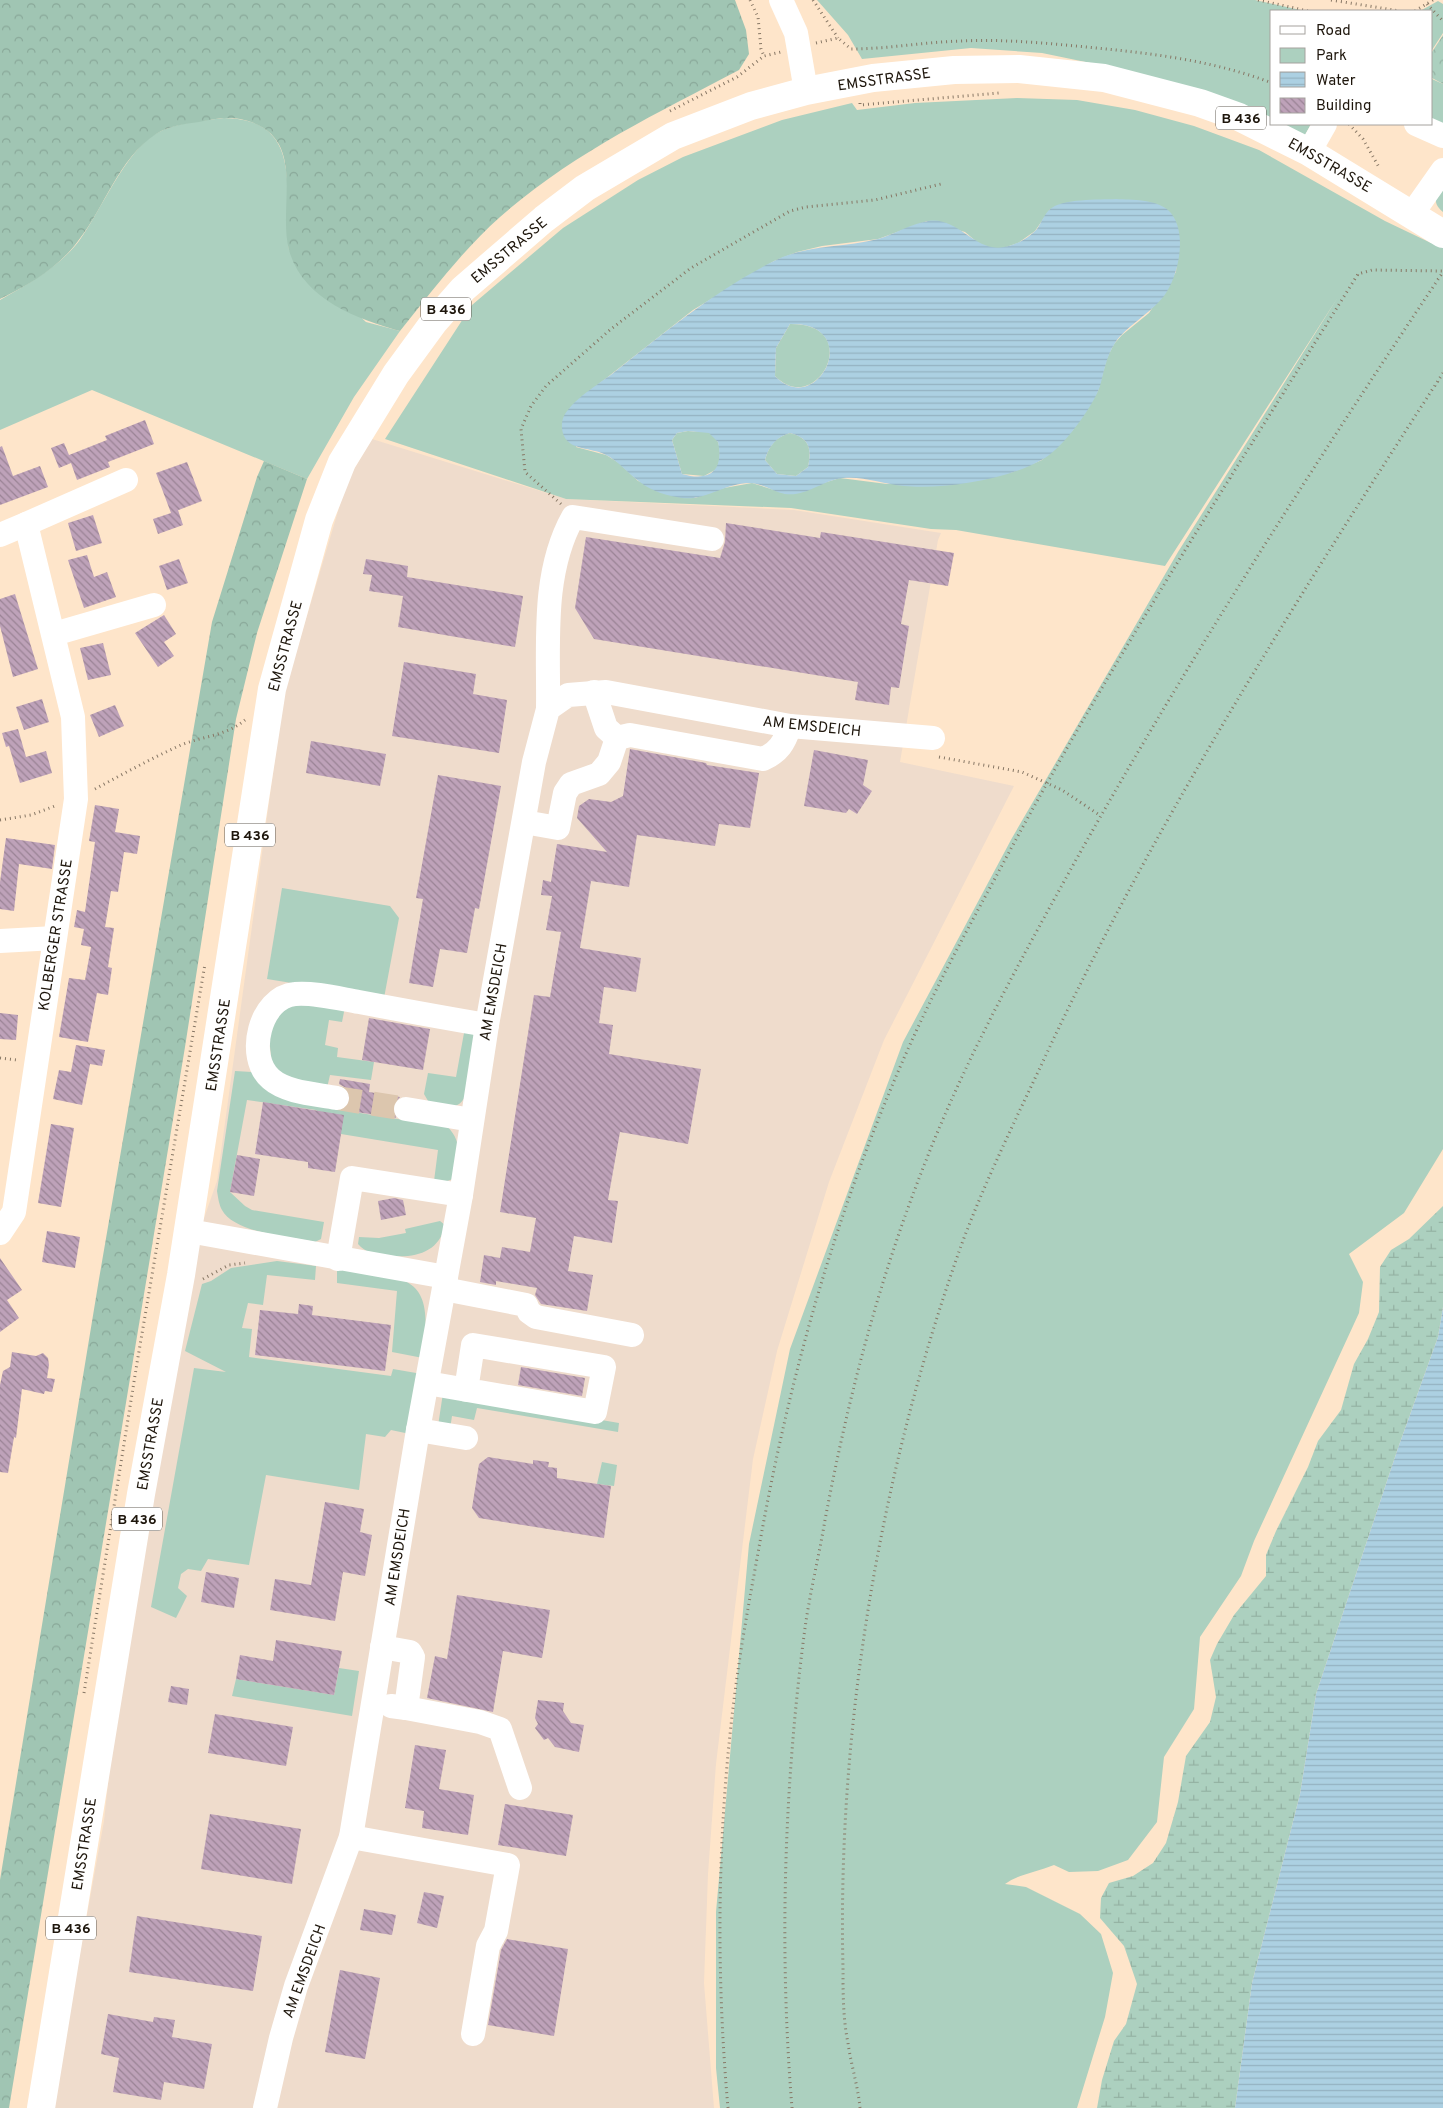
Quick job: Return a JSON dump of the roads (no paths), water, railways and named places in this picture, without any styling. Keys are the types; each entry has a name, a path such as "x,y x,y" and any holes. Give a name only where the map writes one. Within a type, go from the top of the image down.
{"main road":[{"name":"EMSSTRASSE","path":"41,2108 141,1494 181,1275 272,689 319,520 342,462 396,374 434,322 463,289 544,220 600,178 673,136 751,106 806,91 873,78 954,70 1054,72 1104,78 1200,103 1239,117 1309,152 1441,233"}],"street":[{"path":"781,0 796,33 806,91"},
{"path":"1309,152 1324,125"},
{"path":"1418,125 1443,136"},
{"path":"1412,214 1443,170"},
{"path":"0,534 126,480"},
{"name":"AM EMSDEICH","path":"265,2108 296,1986 351,1837 418,1430 461,1195 487,1025 534,762 548,709 549,609 557,557 564,534 573,517 712,539"},
{"name":"KOLBERGER STRASSE","path":"0,1233 14,1212 76,799 73,717 26,524"},
{"path":"54,634 154,605"},
{"path":"594,692 606,728 617,738"},
{"name":"AM EMSDEICH","path":"548,709 568,695 594,692 790,726 809,726 933,738"},
{"path":"617,738 630,735 763,759 774,754 785,742 790,726"},
{"path":"524,822 558,828 565,793 571,784 599,774 609,762 617,738"},
{"path":"0,941 55,938"},
{"path":"337,1098 285,1087 271,1079 261,1065 258,1039 265,1016 277,1000 295,994 330,997 487,1025"},
{"path":"414,1110 472,1120"},
{"path":"338,1259 352,1178 461,1195"},
{"path":"188,1231 338,1259 445,1283 526,1305 529,1312 536,1317 632,1334"},
{"path":"427,1384 596,1412 604,1367 473,1345 466,1390"},
{"path":"418,1430 466,1438"},
{"path":"382,1647 410,1652 413,1657 406,1708"},
{"path":"373,1703 480,1722 500,1729 520,1788"},
{"path":"351,1837 508,1865 496,1931 488,1946 472,2034"}],"water":[{"path":"1116,199 1157,204 1168,210 1174,218 1180,240 1180,253 1174,277 1164,296 1152,309 1125,331 1115,343 1107,359 1096,395 1077,426 1052,453 1031,465 996,477 938,486 904,486 866,479 843,478 793,494 781,493 758,484 749,483 732,486 699,497 682,498 649,488 609,457 571,444 564,436 562,425 565,414 583,396 692,311 753,272 774,261 813,249 878,239 915,224 928,221 939,221 948,224 984,245 1004,247 1018,243 1030,235 1037,229 1047,212 1055,206 1071,202","holes":["790,324 813,328 826,338 830,352 827,366 818,379 806,386 791,386 775,376 776,348","688,431 709,433 718,442 719,460 713,472 700,476 682,474 672,440 677,433","790,433 796,435 808,445 810,454 808,467 796,476 777,474 765,460 771,446 777,439"]},
{"path":"1443,1307 1443,2108 1235,2108 1252,1983 1300,1794 1316,1694 1398,1448 1438,1337"}],"tunnel":[{"path":"337,1098 406,1109"}]}
